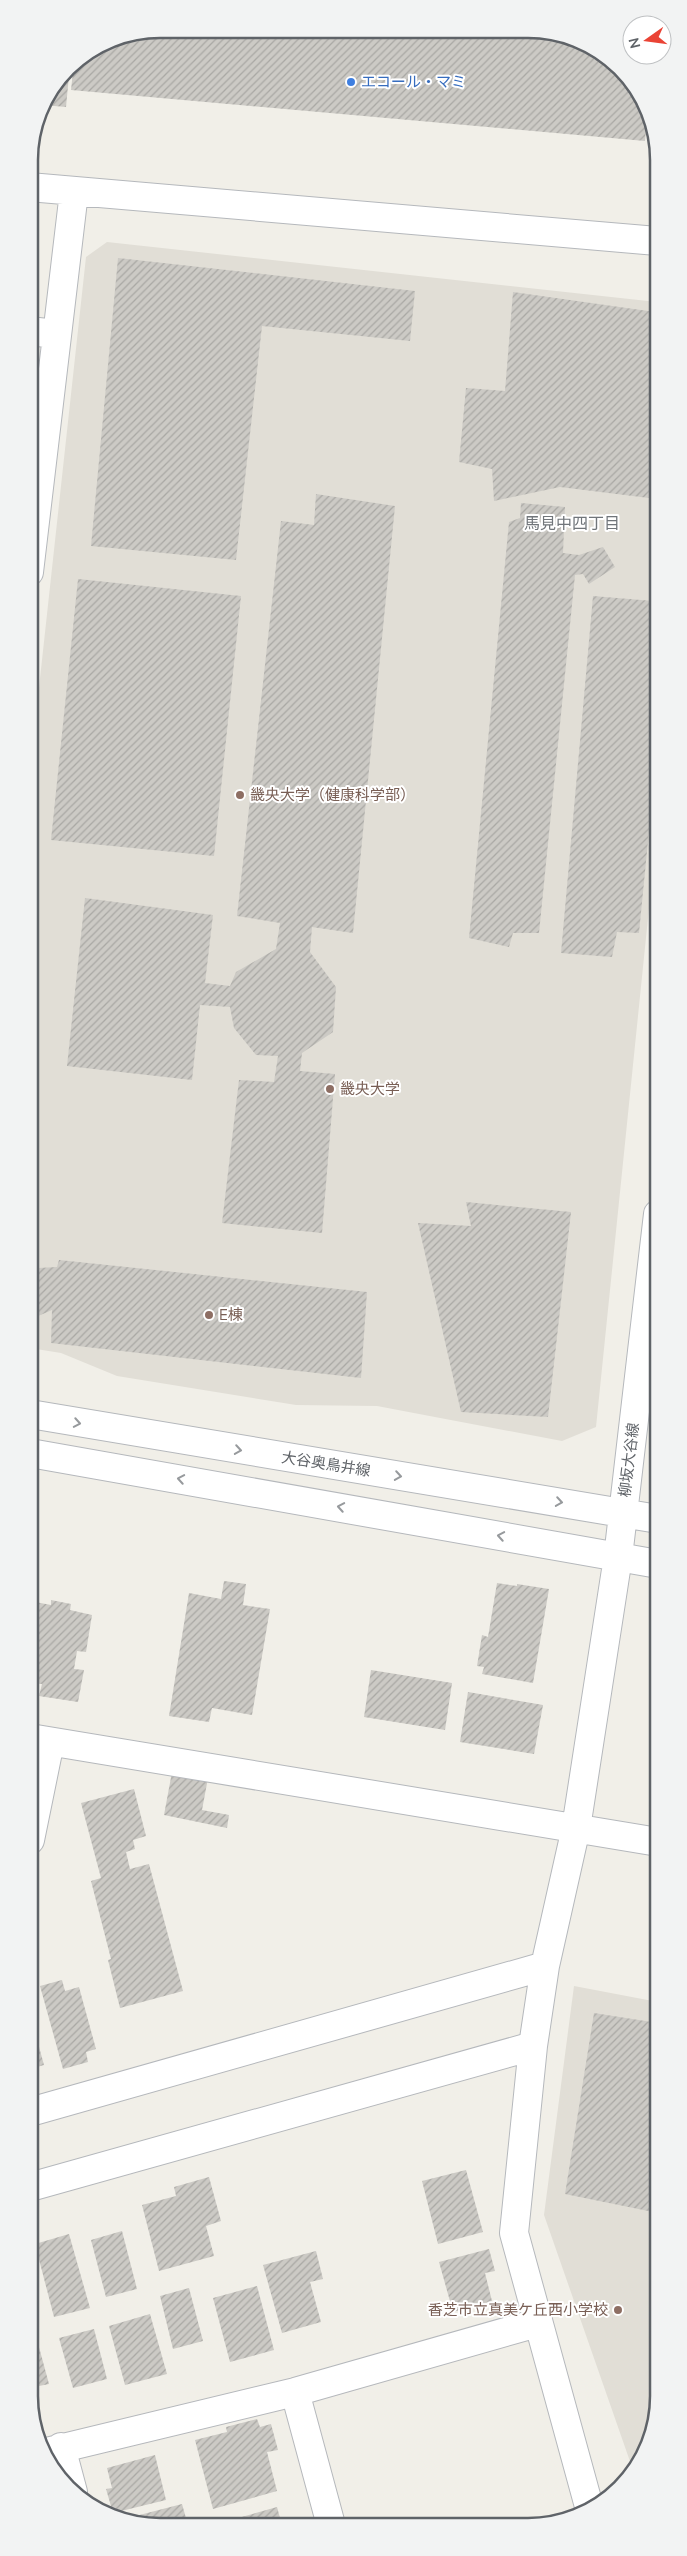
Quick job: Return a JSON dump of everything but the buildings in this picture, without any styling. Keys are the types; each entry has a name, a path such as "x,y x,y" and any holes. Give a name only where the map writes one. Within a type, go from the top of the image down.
{"street":[{"path":"38,189 650,240"},
{"path":"38,493 74,192"},
{"path":"38,332 56,334"},
{"name":"柳坂大谷線","path":"588,2502 537,2323 514,2233 532,2046 545,1966 576,1828 618,1557 649,1286"},
{"name":"大谷奥鳥井線","path":"38,1415 649,1517"},
{"path":"38,1453 649,1562"},
{"path":"38,1760 40,1740 649,1841"},
{"path":"38,2110 545,1966"},
{"path":"38,2185 532,2046"},
{"path":"59,2466 51,2450 295,2392 537,2323"},
{"path":"295,2392 329,2518"}],"shaded area":[{"name":"畿央大学","path":"107,242 650,301 650,902 596,1427 562,1441 377,1406 296,1405 117,1376 61,1353 38,1349 38,697 86,257"},
{"name":"香芝市立真美ケ丘西小学校","path":"574,1986 649,2000 649,2404 645,2428 630,2462 544,2215"}],"place":[{"name":"エコール・マミ","path":"351,82"},
{"name":"畿央大学（健康科学部）","path":"240,795"},
{"name":"畿央大学","path":"330,1089"},
{"name":"E棟","path":"209,1315"},
{"name":"香芝市立真美ケ丘西小学校","path":"618,2310"}],"district":[{"name":"馬見中四丁目","path":"572,524"}]}
